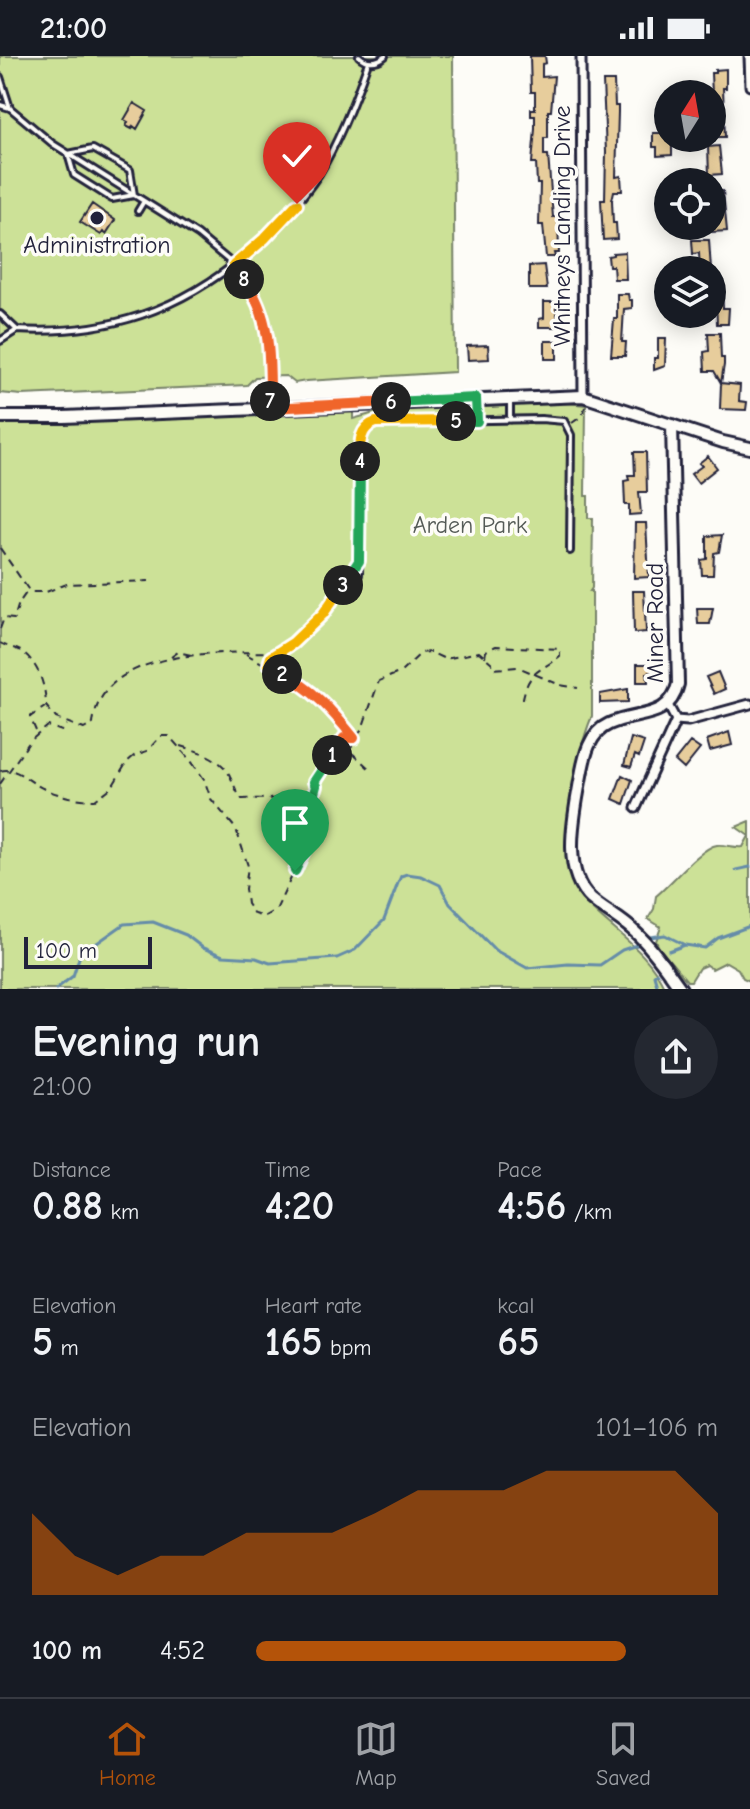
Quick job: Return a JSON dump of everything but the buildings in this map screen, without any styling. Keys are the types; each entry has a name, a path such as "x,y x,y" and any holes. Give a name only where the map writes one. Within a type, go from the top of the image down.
{"street":[{"name":"Whitneys Landing Drive","path":"581,56 583,396"},
{"path":"749,56 750,86"},
{"path":"0,417 583,396 750,448"},
{"name":"Miner Road","path":"672,425 678,684 668,705 676,720"},
{"path":"636,808 676,720 688,721 750,704"},
{"path":"668,705 607,725 592,740 579,786 573,854 577,876 586,893 642,938 681,989"}],"lane":[{"path":"359,56 368,62 385,56"},
{"path":"0,341 17,330 87,329 128,320 173,304 206,286 234,265 297,204 319,174 353,104 368,62"},
{"path":"0,77 10,108"},
{"path":"0,105 10,108 68,154 198,235 234,265 253,291 267,327 270,408"},
{"path":"68,154 93,149 130,170 134,195"},
{"path":"68,154 74,175 112,199 134,195"},
{"path":"138,211 144,201"},
{"path":"0,314 17,330"},
{"path":"476,398 477,421"},
{"path":"510,398 510,420"},
{"path":"359,575 360,443 367,425 376,422 564,421 571,435 570,551"}],"path":[{"path":"568,425 582,416 586,401 583,396"},
{"path":"0,548 28,590 39,594 67,584 149,581"},
{"path":"272,668 269,664 271,657 293,643 323,614 359,561"},
{"path":"0,629 4,618 14,619 19,603 28,590"},
{"path":"0,643 26,655 41,677 46,706 56,718 84,729 93,724 96,711 118,681 147,664 178,652 196,656 220,651 276,652"},
{"path":"485,657 486,651 496,646 560,649 560,656 543,664 534,674 525,687 522,703"},
{"path":"330,761 344,759 351,752 379,681 401,672 421,653 430,652 445,659 479,652 492,663 493,669 518,667 560,685 578,688"},
{"path":"244,653 307,688 335,714 354,738"},
{"path":"38,732 30,717 46,706"},
{"path":"0,784 38,732 48,726 62,731 67,724"},
{"path":"0,771 10,769 45,789 70,797 95,800 112,787 127,762 135,755 147,751 161,736 169,736 204,779 211,799 236,829 248,866 247,904 254,914 263,917 276,910 309,840 314,782"},
{"path":"180,746 211,757 223,766 242,799 294,796 304,792 330,761 344,738 354,738"},
{"path":"351,752 372,771"}],"green space":[{"path":"0,56 453,56 455,372 295,383 286,376 255,377 247,385 22,395 0,393"},
{"name":"Arden Park","path":"586,405 585,496 588,496 588,518 593,518 590,591 592,716 570,803 567,853 570,873 583,899 644,957 665,989 0,989 0,422 353,408 353,419 378,412 406,410 407,406"},
{"path":"750,821 750,981 726,962 712,969 706,965 699,968 691,981 687,981 656,941 661,927 648,919 656,896 710,847 743,847 749,836 736,827"}],"waterway":[{"path":"736,870 750,867"},
{"path":"56,989 73,976 80,955 124,924 153,922 186,935 203,948 223,956 256,958 270,963 337,958 355,950 384,920 401,876 407,874 421,876 440,885 450,904 495,950 527,968 600,965 622,950 637,945"},
{"path":"650,937 665,935 685,945 705,948 718,938 750,926"},
{"path":"669,951 685,945"},
{"path":"657,973 654,975 658,989"}],"place":[{"name":"Administration","path":"97,218"}],"route":[{"path":"295,871 312,828 314,782 344,738 354,738 335,714 307,688 272,668 269,664 271,657 293,643 323,614 359,561 360,443 367,425 376,422 477,421 476,398 270,408 267,327 253,291 234,265 297,204"}]}
